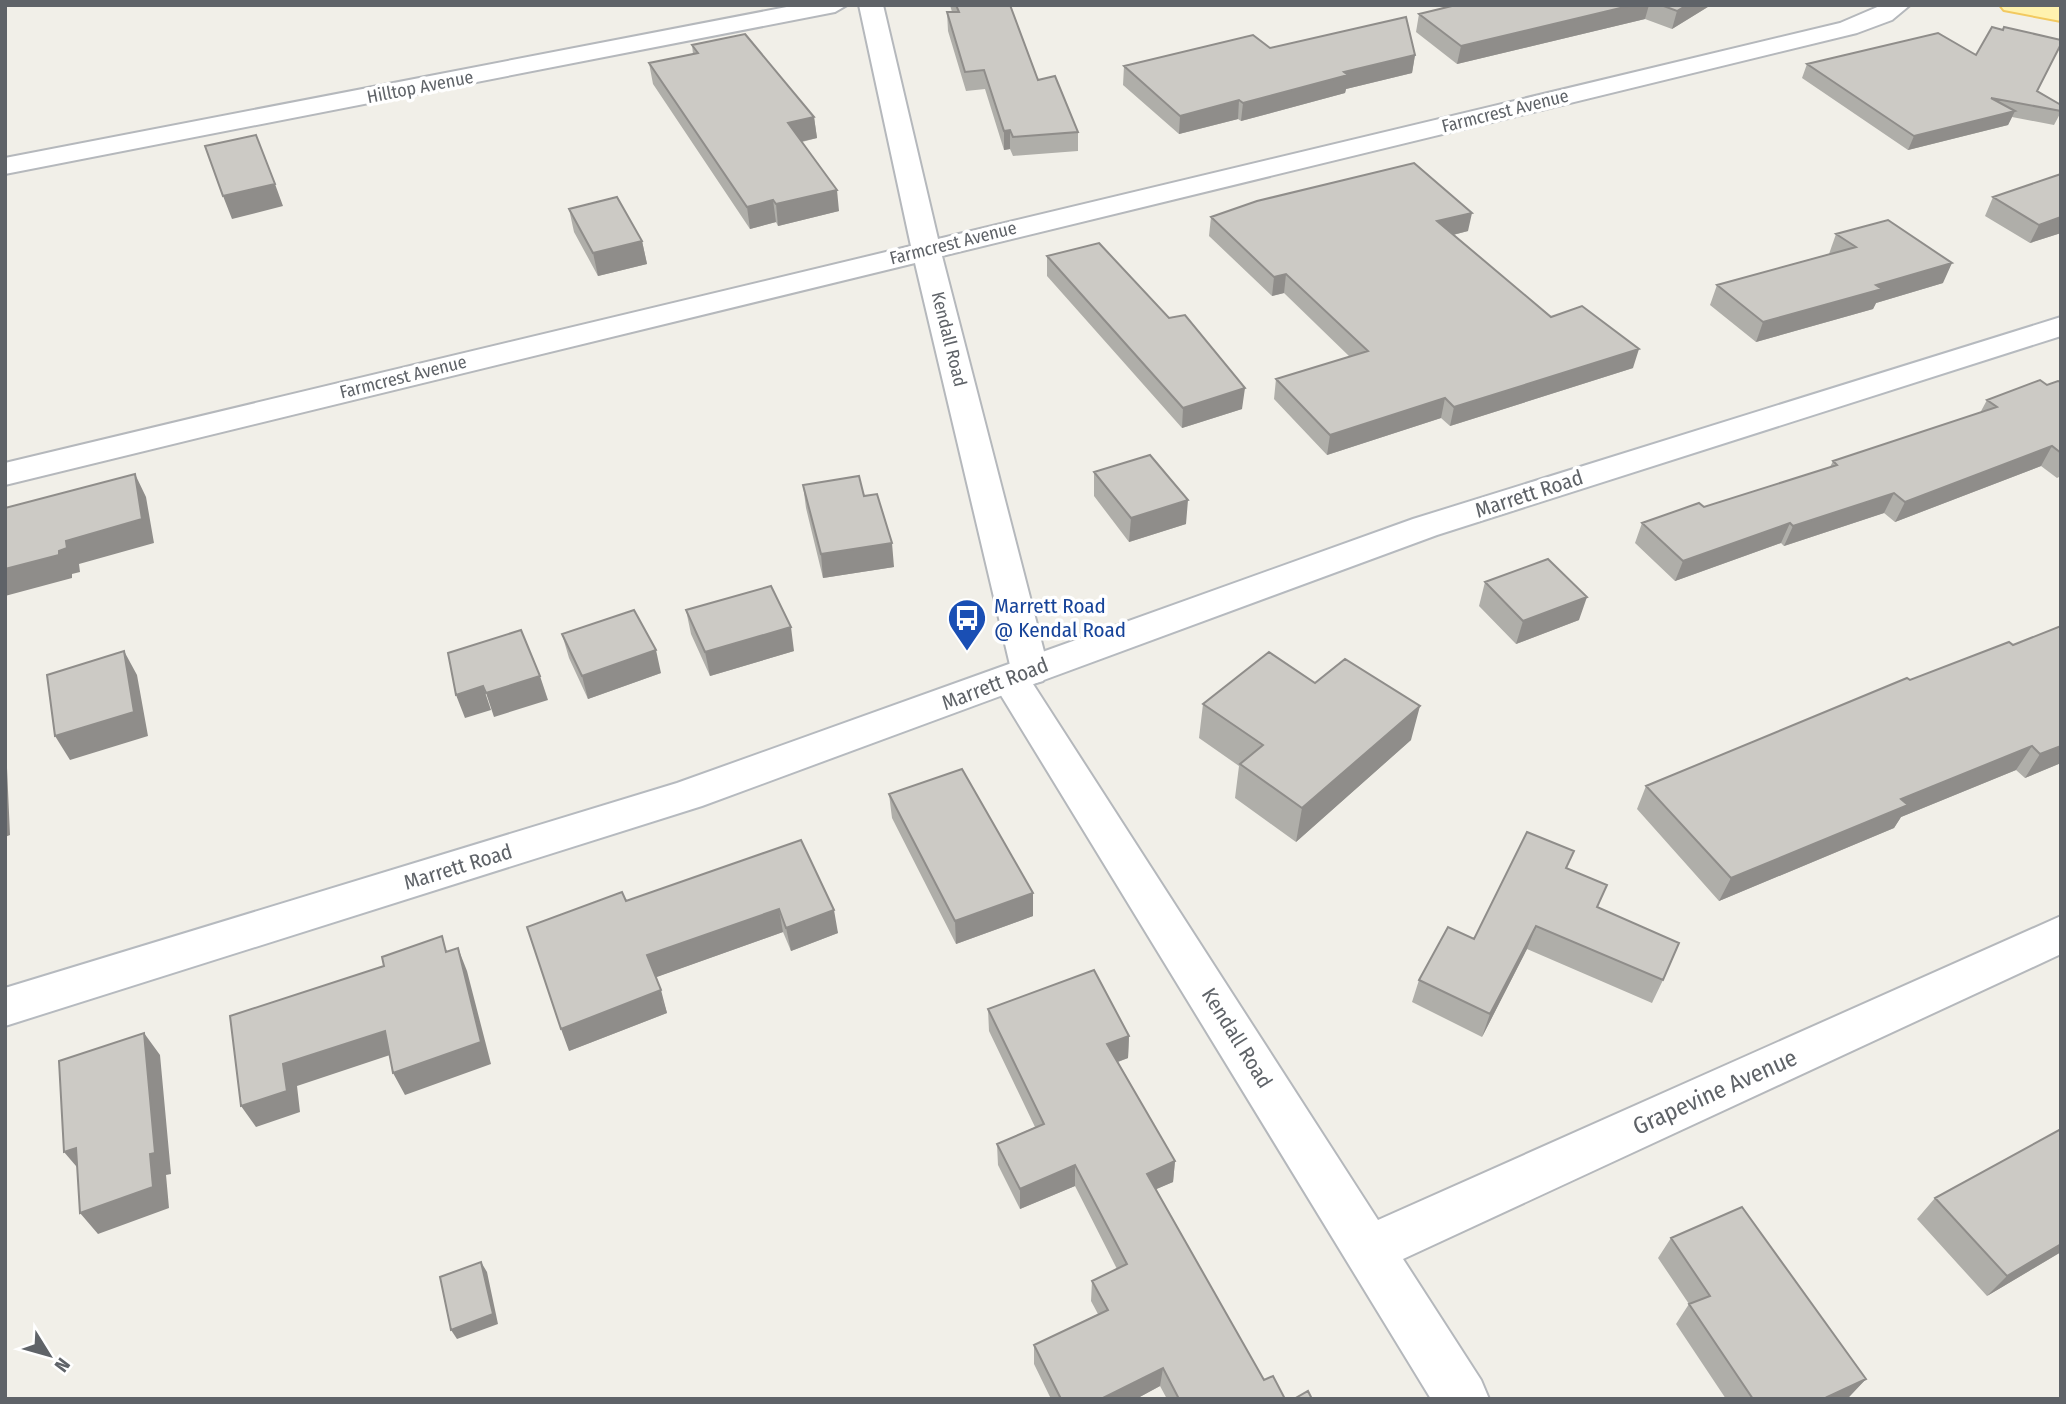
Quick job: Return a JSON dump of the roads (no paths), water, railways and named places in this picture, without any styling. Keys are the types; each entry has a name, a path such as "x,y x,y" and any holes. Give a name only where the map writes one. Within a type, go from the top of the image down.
{"main road":[{"path":"2012,5 2061,14"}],"street":[{"name":"Hilltop Avenue","path":"5,166 835,5"},
{"name":"Kendall Road","path":"872,5 1020,675 1462,1399"},
{"name":"Farmcrest Avenue","path":"5,474 1848,28 1884,15 1898,5"},
{"name":"Marrett Road","path":"5,1007 688,795 1425,527 2061,326"},
{"name":"Grapevine Avenue","path":"1370,1249 2061,934"}],"place":[{"name":"Marrett Road @ Kendal Road","path":"967,652"}]}
